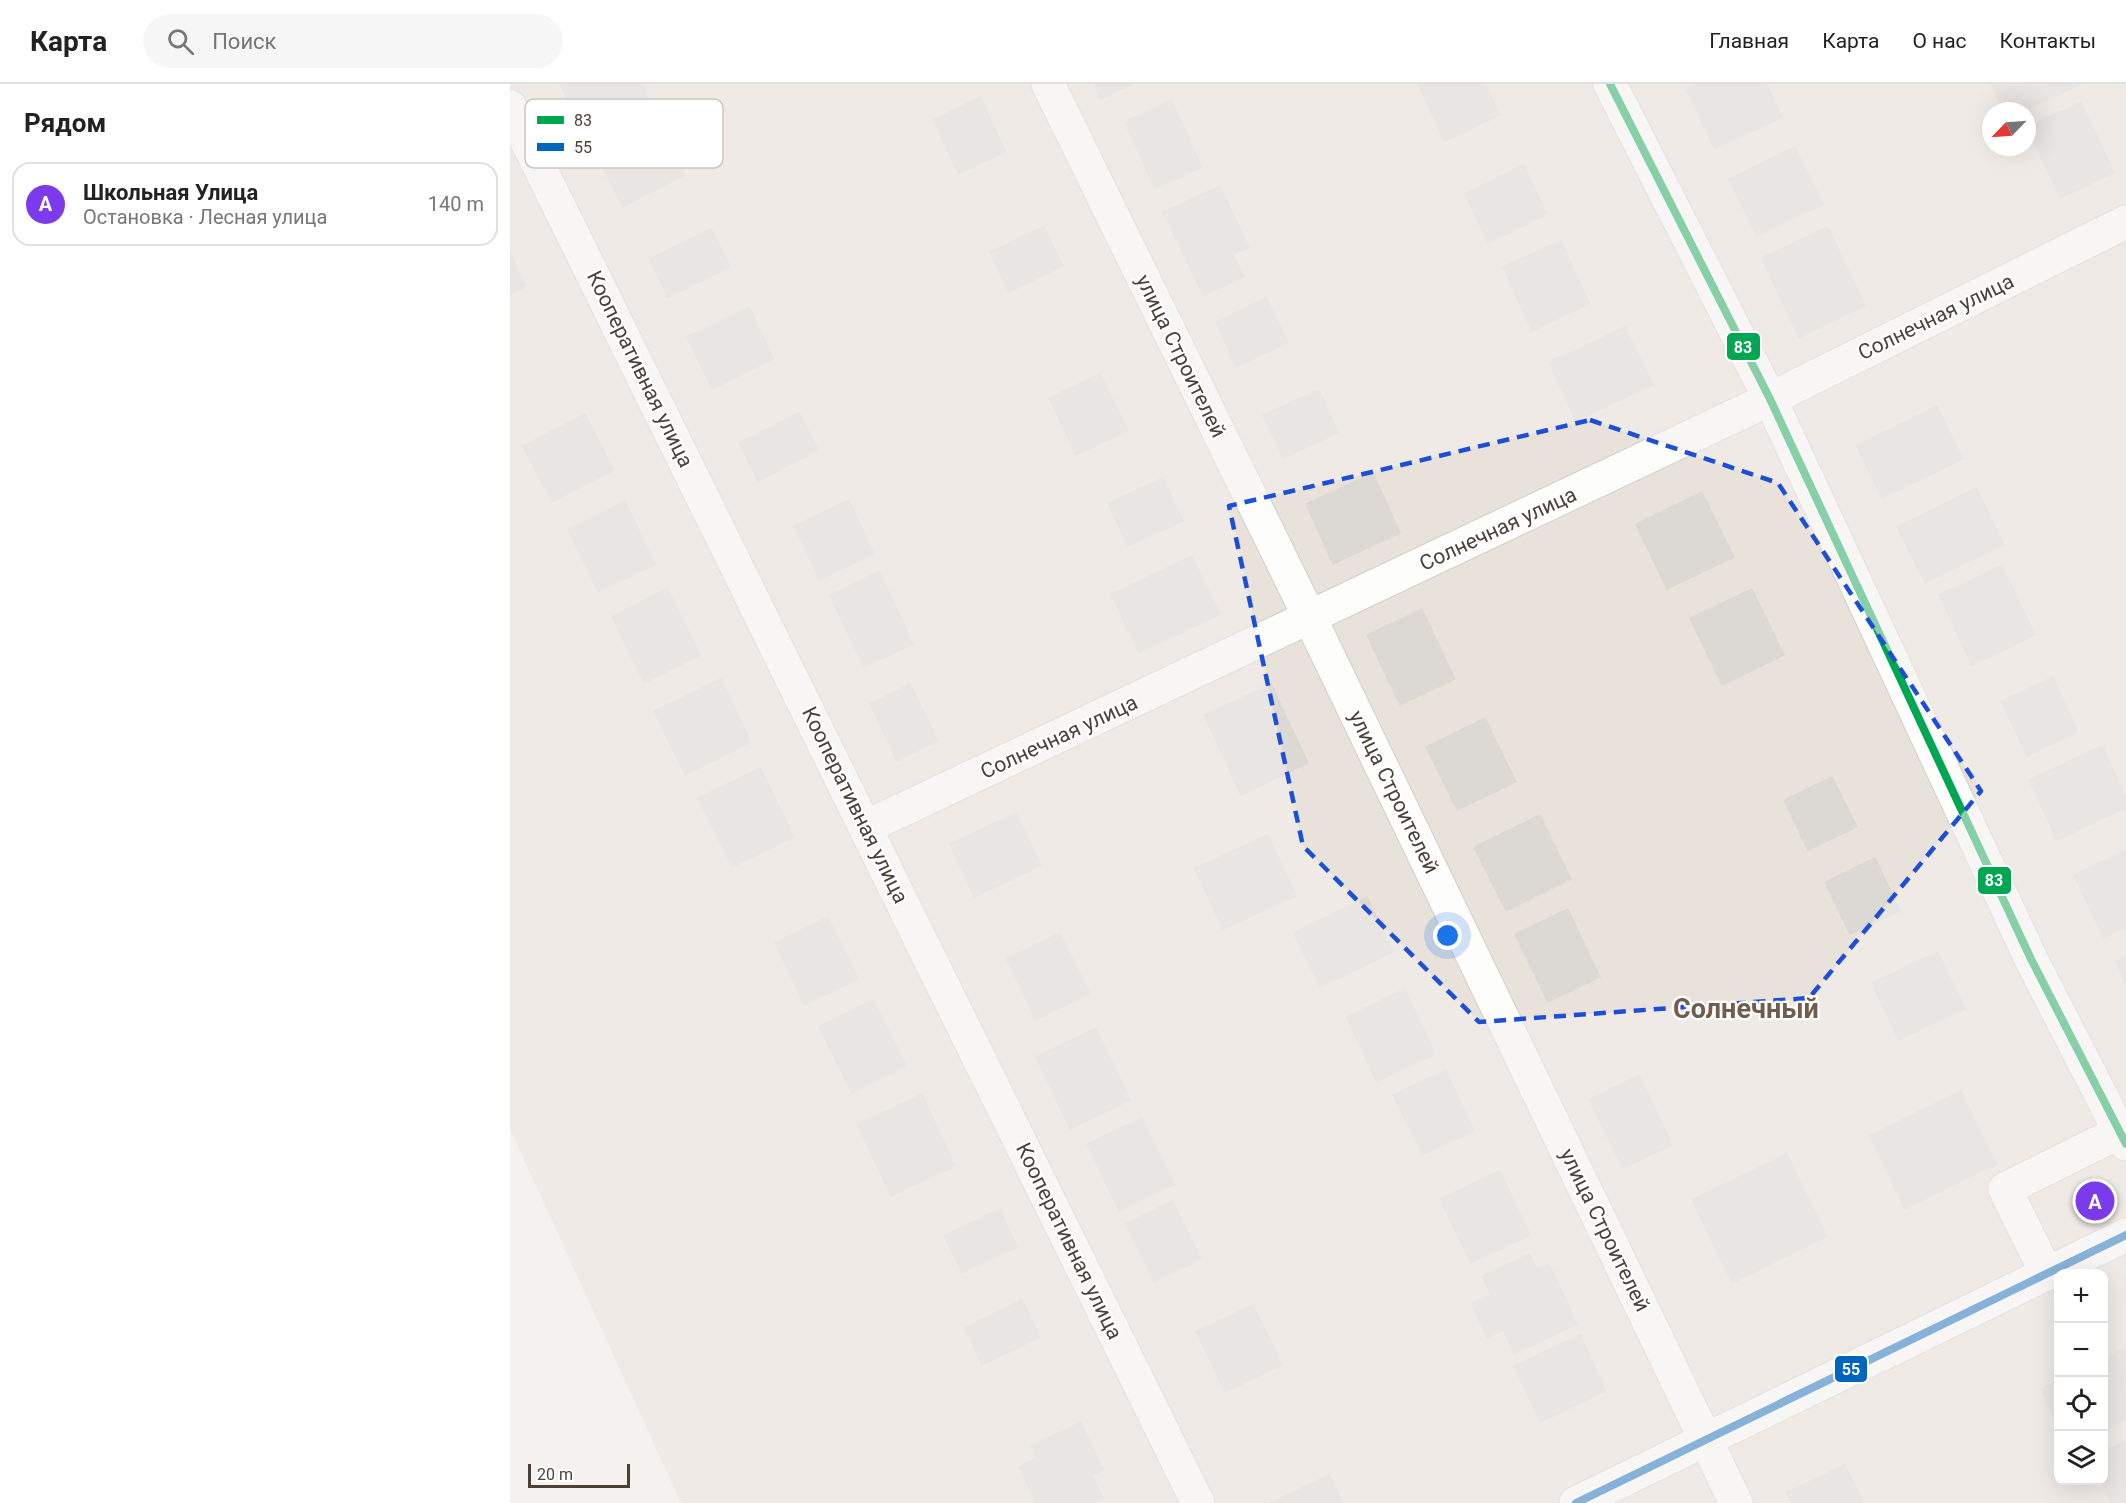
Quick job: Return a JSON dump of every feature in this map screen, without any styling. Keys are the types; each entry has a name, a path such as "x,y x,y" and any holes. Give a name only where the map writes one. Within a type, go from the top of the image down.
{"street":[{"name":"улица Строителей","path":"1048,84 1310,618 1736,1503"},
{"path":"1610,84 1770,399 2026,948 2123,1138 2005,1189 2046,1274"},
{"name":"Кооперативная улица","path":"510,107 525,137"},
{"name":"Кооперативная улица","path":"540,168 1198,1503"},
{"name":"Солнечная улица","path":"866,827 1770,399 2126,222"},
{"path":"1576,1503 2126,1235"}],"highlighted area":[{"path":"1590,420 1778,483 1981,791 1809,998 1479,1022 1303,846 1229,506"}],"shaded area":[{"path":"510,84 2126,84 2126,1503 681,1503 510,1129"}],"building":[{"path":"560,84 642,84 649,99 567,99"},
{"path":"1094,84 1133,84 1101,99"},
{"path":"1485,84 1500,115 1444,141 1419,85"},
{"path":"1698,84 1766,84 1782,117 1715,149 1686,90"},
{"path":"1991,84 2081,84 2036,105 2036,102 2000,102"},
{"path":"980,97 1006,152 959,174 933,120"},
{"path":"1171,100 1202,167 1155,189 1125,122"},
{"path":"2081,102 2114,173 2060,198 2036,146 2036,123"},
{"path":"1795,147 1823,204 1757,236 1729,179"},
{"path":"1523,165 1547,214 1488,243 1465,193"},
{"path":"603,168 681,168 685,175 623,207"},
{"path":"1220,186 1249,247 1233,254 1244,277 1204,296 1163,212"},
{"path":"1044,227 1063,266 1009,292 990,252"},
{"path":"1828,227 1865,306 1799,338 1762,258"},
{"path":"711,229 730,267 668,297 650,259"},
{"path":"1561,241 1590,304 1532,331 1503,267"},
{"path":"510,253 526,286 510,294"},
{"path":"1266,297 1288,343 1236,367 1216,322"},
{"path":"749,307 774,359 712,389 687,337"},
{"path":"1625,327 1653,385 1576,421 1549,362"},
{"path":"1100,374 1128,431 1076,455 1049,398"},
{"path":"1319,390 1339,433 1283,458 1263,415"},
{"path":"1937,406 1963,459 1882,498 1856,445"},
{"path":"799,413 818,450 758,481 739,443"},
{"path":"585,414 614,470 552,502 523,446"},
{"path":"1373,473 1400,533 1333,564 1306,504"},
{"path":"1163,478 1183,521 1128,546 1108,503"},
{"path":"1976,488 2004,545 1925,583 1897,527"},
{"path":"1702,492 1734,557 1667,589 1636,524"},
{"path":"849,500 874,554 820,580 794,526"},
{"path":"625,501 655,564 598,592 568,529"},
{"path":"1192,556 1220,614 1139,653 1111,594"},
{"path":"2002,565 2035,635 1972,665 1939,595"},
{"path":"879,571 913,644 864,667 830,595"},
{"path":"667,588 700,655 644,683 612,616"},
{"path":"1752,589 1784,655 1722,685 1690,618"},
{"path":"1422,609 1455,679 1400,705 1367,635"},
{"path":"2053,677 2078,732 2027,756 2001,701"},
{"path":"721,679 751,743 685,775 654,711"},
{"path":"910,684 938,741 897,761 870,704"},
{"path":"1271,684 1308,763 1241,795 1204,715"},
{"path":"1485,718 1516,782 1457,810 1426,747"},
{"path":"2102,746 2126,798 2126,808 2057,840 2029,780"},
{"path":"760,768 794,837 732,867 698,798"},
{"path":"1832,777 1857,827 1808,850 1784,800"},
{"path":"1016,813 1041,866 974,897 950,844"},
{"path":"1540,815 1571,879 1506,911 1474,847"},
{"path":"1268,835 1296,896 1223,929 1195,868"},
{"path":"2126,850 2126,927 2104,938 2074,875"},
{"path":"1875,858 1900,911 1850,934 1825,882"},
{"path":"1367,897 1393,952 1320,987 1294,933"},
{"path":"1568,909 1600,977 1548,1002 1515,934"},
{"path":"828,917 858,979 804,1005 775,942"},
{"path":"1060,933 1090,994 1036,1020 1006,958"},
{"path":"1938,952 1965,1009 1899,1040 1872,983"},
{"path":"2126,957 2126,983 2116,962"},
{"path":"1405,989 1435,1054 1377,1082 1346,1017"},
{"path":"873,1000 906,1066 852,1093 819,1027"},
{"path":"1096,1028 1130,1100 1070,1129 1036,1057"},
{"path":"1446,1070 1474,1131 1422,1155 1393,1095"},
{"path":"1639,1075 1672,1145 1623,1168 1589,1099"},
{"path":"1961,1091 1997,1164 1905,1209 1869,1136"},
{"path":"922,1094 955,1166 891,1196 857,1124"},
{"path":"1142,1118 1175,1184 1119,1211 1087,1144"},
{"path":"1787,1154 1827,1237 1732,1283 1692,1199"},
{"path":"1500,1171 1530,1235 1471,1263 1440,1199"},
{"path":"1172,1201 1201,1259 1154,1282 1125,1224"},
{"path":"1000,1209 1017,1247 962,1273 944,1236"},
{"path":"1529,1254 1537,1269 1549,1264 1577,1324 1514,1354 1503,1330 1487,1338 1472,1304 1491,1295 1482,1276"},
{"path":"1022,1300 1040,1337 982,1365 965,1327"},
{"path":"1253,1305 1282,1365 1225,1392 1196,1331"},
{"path":"1580,1335 1606,1391 1540,1422 1514,1366"},
{"path":"2124,1349 2126,1420 2108,1428 2108,1377 2108,1357"},
{"path":"2054,1382 2054,1417 2041,1389"},
{"path":"1081,1422 1103,1470 1092,1475 1103,1498 1093,1503 1036,1503 1019,1467 1037,1458 1031,1445"},
{"path":"2126,1441 2126,1503 2111,1503 2103,1485 2108,1485 2108,1449"},
{"path":"1845,1465 1863,1503 1792,1503 1787,1492"},
{"path":"1329,1475 1343,1503 1270,1503"}],"transit line":[{"name":"83","path":"1610,84 1770,399 2031,959 2126,1144"},
{"name":"55","path":"1576,1503 2126,1235"}],"place":[{"name":"Школьная Улица","path":"2095,1201"}],"district":[{"name":"Солнечный","path":"1746,1009"}]}
